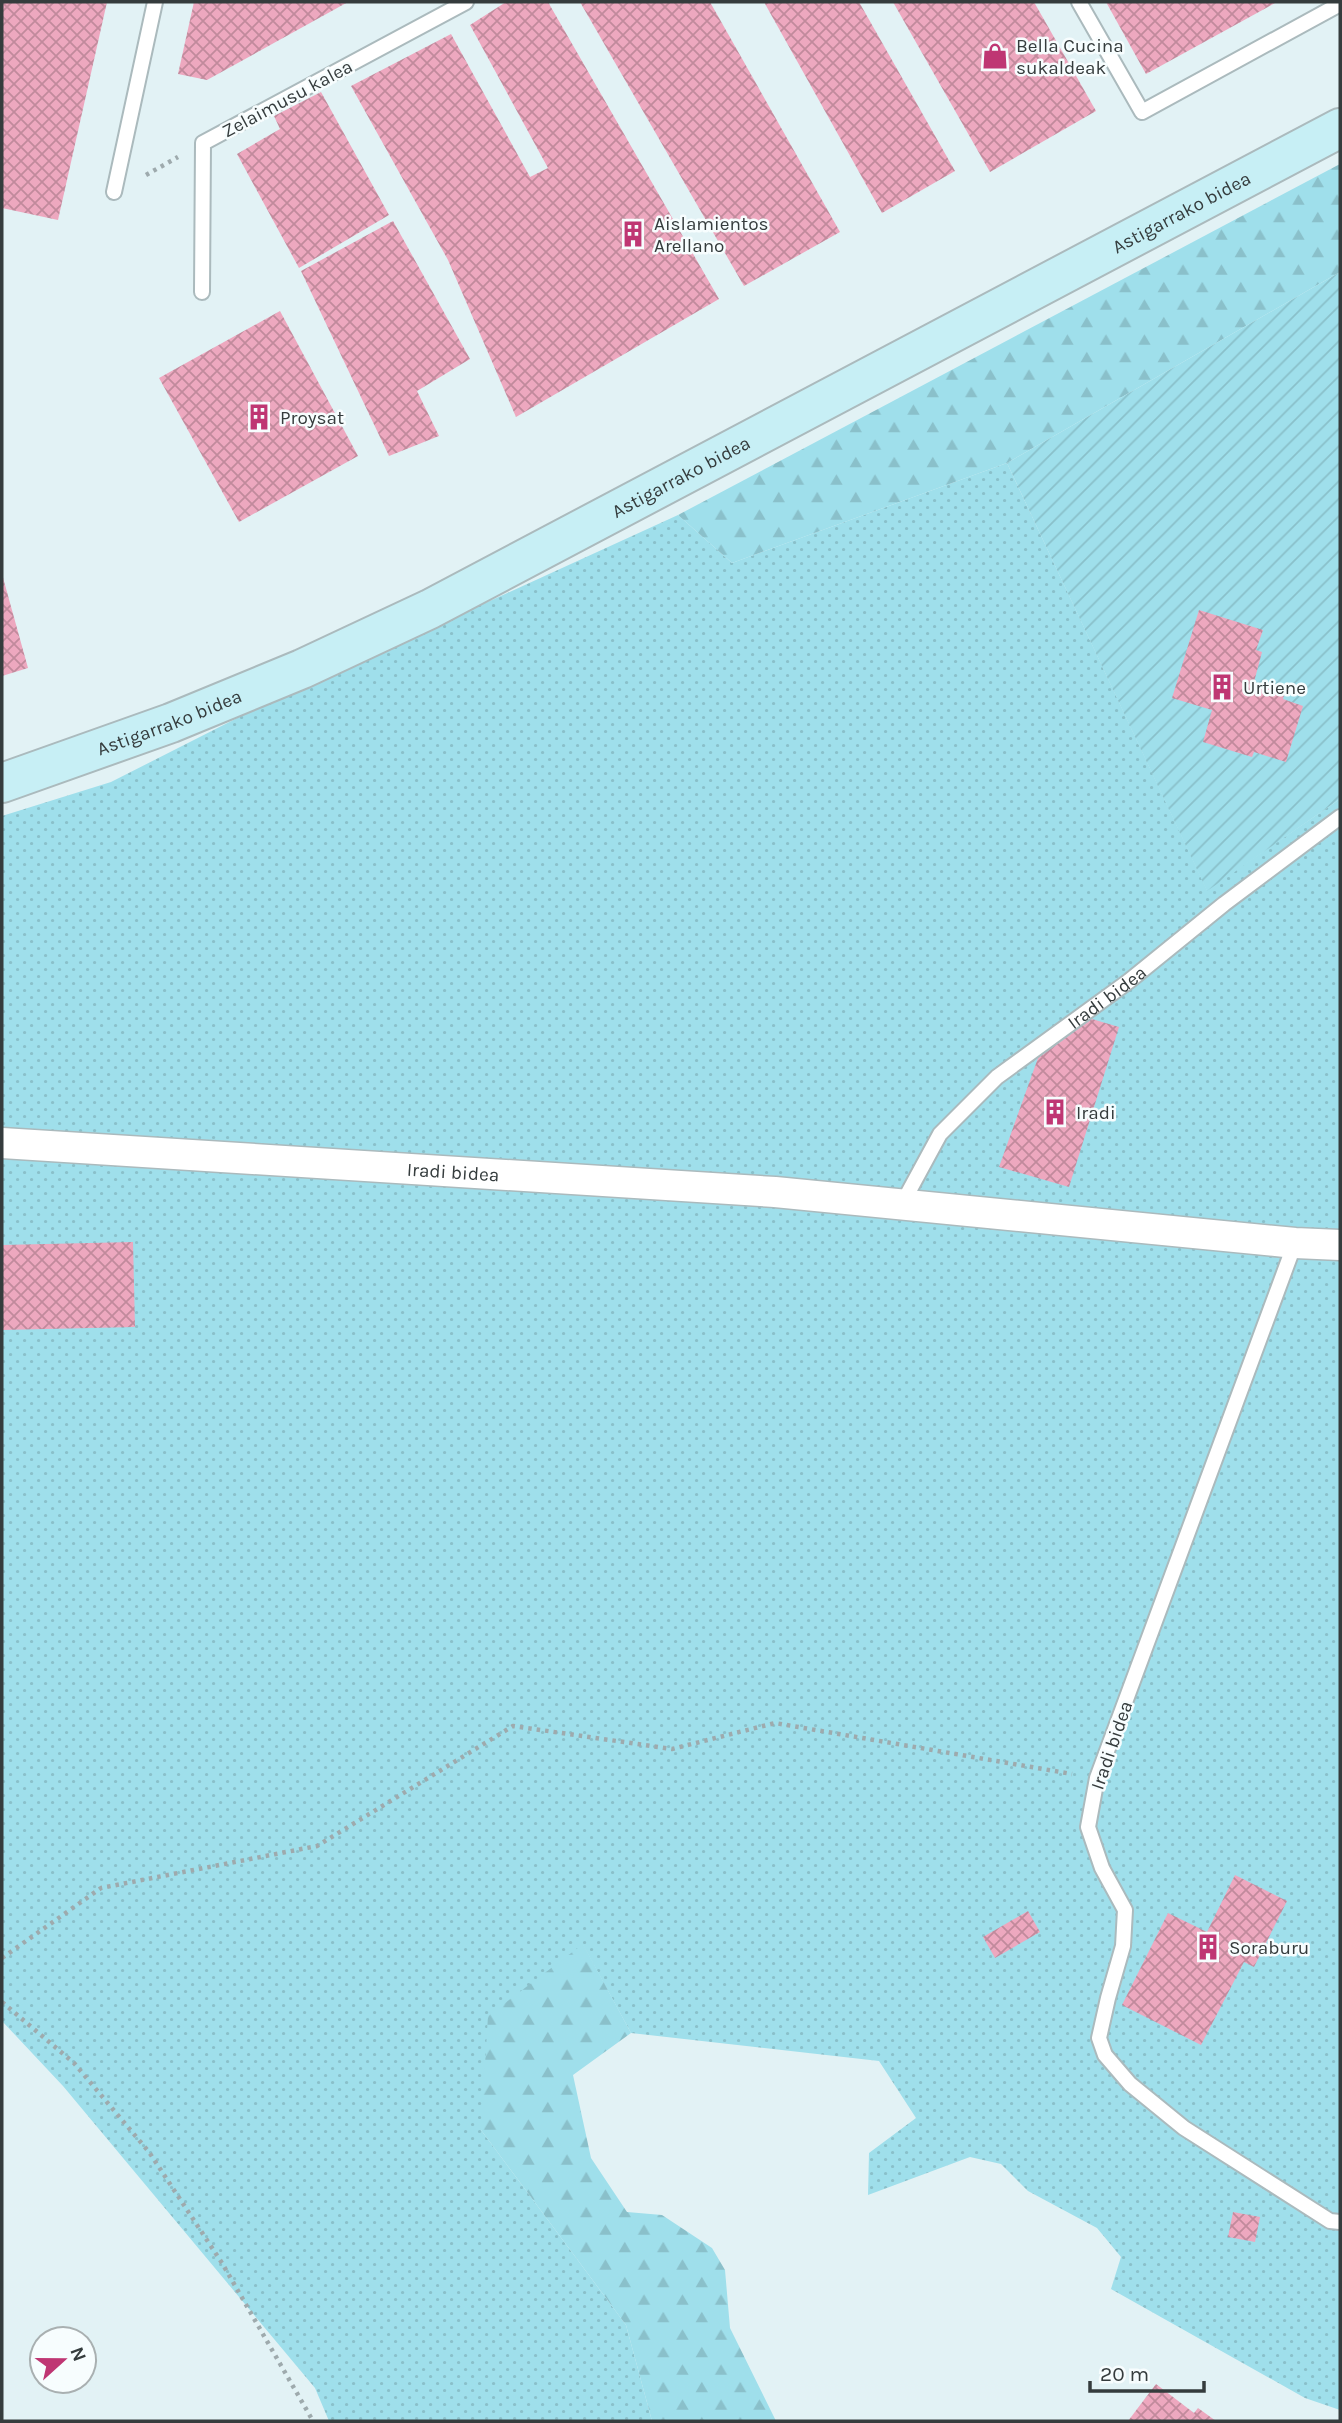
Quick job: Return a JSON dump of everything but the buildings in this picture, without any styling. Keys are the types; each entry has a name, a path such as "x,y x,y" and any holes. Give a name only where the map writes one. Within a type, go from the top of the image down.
{"main road":[{"name":"Astigarrako bidea","path":"2,783 171,723 302,669 430,609 1340,128"}],"street":[{"path":"2,761 60,763"},
{"name":"Iradi bidea","path":"2,1143 775,1192 1295,1243 1340,1245"}],"lane":[{"path":"114,192 155,2"},
{"name":"Zelaimusu kalea","path":"202,292 203,143 466,2"},
{"path":"1079,2 1142,112 1340,4"},
{"name":"Iradi bidea","path":"902,1204 940,1134 997,1077 1129,981 1224,904 1340,817"},
{"name":"Iradi bidea","path":"1295,1243 1097,1778 1088,1827 1102,1868 1125,1910 1123,1946 1099,2038 1105,2055 1130,2084 1184,2128 1330,2221 1340,2222"}],"path":[{"path":"114,192 203,143"},
{"path":"2,1958 101,1888 317,1846 513,1726 672,1749 775,1723 1097,1778"},
{"path":"2,2002 74,2063 149,2152 222,2263 313,2421"}],"green space":[{"path":"1340,164 1340,272 1007,463 732,563 678,515"},
{"path":"1340,272 1340,799 1207,891 1007,463"},
{"path":"1007,463 1207,890 1340,799 1340,2410 1305,2398 1111,2289 1121,2257 1097,2228 1028,2191 1001,2164 970,2157 868,2195 869,2153 916,2118 879,2061 631,2033 583,1945 481,2130 626,2325 652,2421 329,2421 315,2388 63,2086 2,2021 2,816 111,782 267,703 678,515 732,563"},
{"path":"583,1944 631,2033 573,2075 591,2158 627,2212 662,2215 712,2248 725,2270 730,2328 776,2421 652,2421 626,2325 481,2130 488,2016"}],"place":[{"name":"Bella Cucina sukaldeak","path":"995,56"},
{"name":"Aislamientos Arellano","path":"633,234"},
{"name":"Proysat","path":"259,417"},
{"name":"Urtiene","path":"1222,687"},
{"name":"Iradi","path":"1055,1112"},
{"name":"Soraburu","path":"1208,1947"}]}
